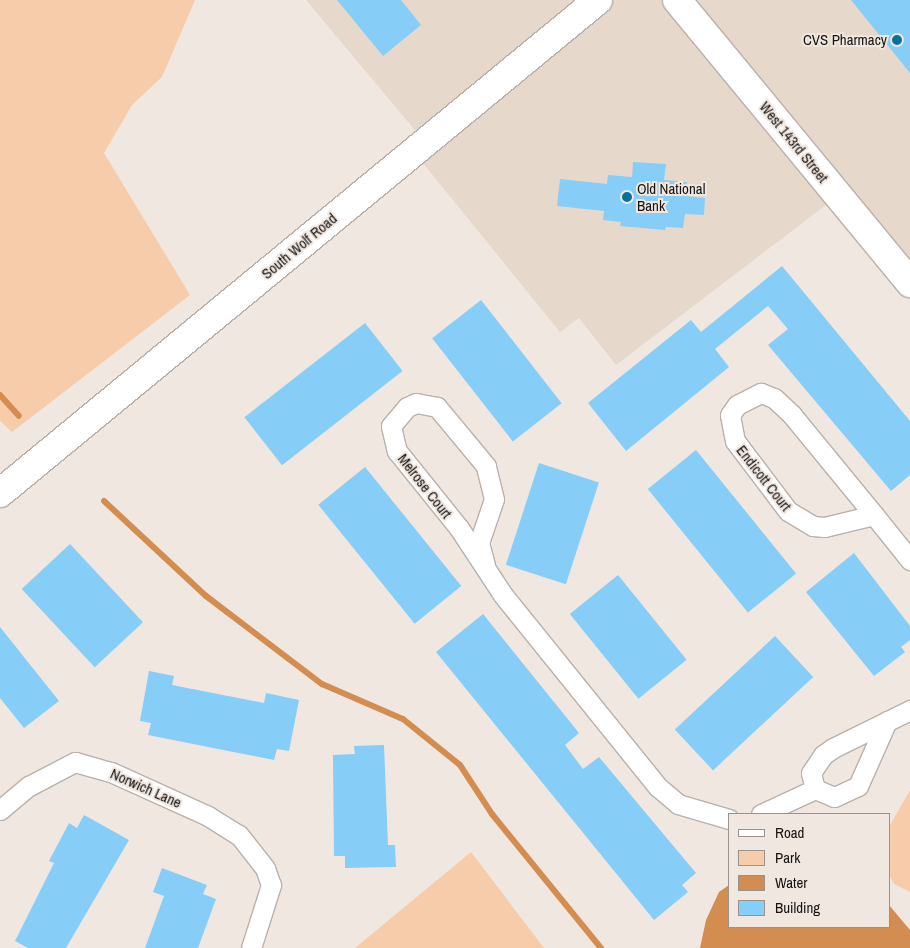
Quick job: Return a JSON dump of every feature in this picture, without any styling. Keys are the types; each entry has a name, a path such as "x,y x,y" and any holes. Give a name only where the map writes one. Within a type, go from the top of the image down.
{"main road":[{"name":"South Wolf Road","path":"0,493 598,0"},
{"name":"West 143rd Street","path":"677,0 910,283"}],"street":[{"name":"Endicott Court","path":"874,515 824,527 813,526 788,511 735,441 730,415 736,405 761,392 774,398 874,515 910,560"},
{"name":"Melrose Court","path":"485,564 479,543 494,499 486,466 437,406 416,403 407,407 391,426 397,451 485,564 503,595 658,787 678,804 728,819"},
{"path":"815,789 811,773 823,755 910,710"},
{"path":"763,813 815,789 834,797 858,786 887,722"},
{"name":"Norwich Lane","path":"0,810 29,786 75,762 111,772 239,835 255,851 271,885 251,948"}],"shaded area":[{"path":"306,0 586,0 419,135"},
{"path":"610,0 668,0 830,202 616,365 579,318 560,332 418,157"},
{"path":"687,0 910,0 910,273"}],"green space":[{"path":"0,0 195,0 162,77 132,105 104,153 190,295 12,432 0,421"},
{"path":"910,790 910,892 894,884 890,876 890,825"},
{"path":"471,852 544,948 355,948"}],"water":[{"path":"728,886 728,928 890,928 890,906 910,930 910,948 700,948 706,920 719,892"}],"building":[{"path":"337,0 401,0 421,25 383,56"},
{"name":"CVS Pharmacy","path":"851,0 910,0 910,73"},
{"name":"Old National Bank","path":"633,162 666,164 664,180 687,182 686,196 705,198 704,215 685,214 683,228 666,227 665,230 620,226 621,222 603,220 604,211 557,206 560,179 607,184 608,175 632,177"},
{"path":"782,266 910,421 910,475 891,491 768,345 788,329 768,306 715,349 729,367 626,451 588,403 691,320 701,332"},
{"path":"481,300 562,403 513,441 432,338"},
{"path":"365,323 403,371 282,465 244,417"},
{"path":"696,450 796,574 748,613 648,489"},
{"path":"539,463 599,482 566,584 506,565"},
{"path":"365,467 461,586 415,624 318,505"},
{"path":"70,544 143,622 95,667 22,589"},
{"path":"854,553 910,626 910,640 901,647 905,652 874,676 806,592"},
{"path":"618,575 687,660 638,699 570,614"},
{"path":"483,614 579,733 565,745 583,769 599,757 696,873 682,885 688,892 654,920 436,652"},
{"path":"0,627 59,701 24,728 0,698"},
{"path":"775,636 813,677 713,770 675,729"},
{"path":"149,671 174,676 172,685 264,703 266,693 299,700 289,751 277,749 274,760 148,735 151,723 140,721"},
{"path":"384,745 388,845 395,845 396,867 345,868 345,856 334,856 333,755 355,754 354,746"},
{"path":"84,815 129,840 66,948 28,948 15,941 54,863 49,861 69,823 77,828"},
{"path":"162,868 207,885 203,894 216,899 198,948 145,948 164,896 153,892"}],"waterway":[{"path":"0,395 19,416"},
{"path":"104,501 206,596 322,684 403,719 460,765 492,814 601,948"}],"place":[{"name":"CVS Pharmacy","path":"897,40"},
{"name":"Old National Bank","path":"627,197"}]}
